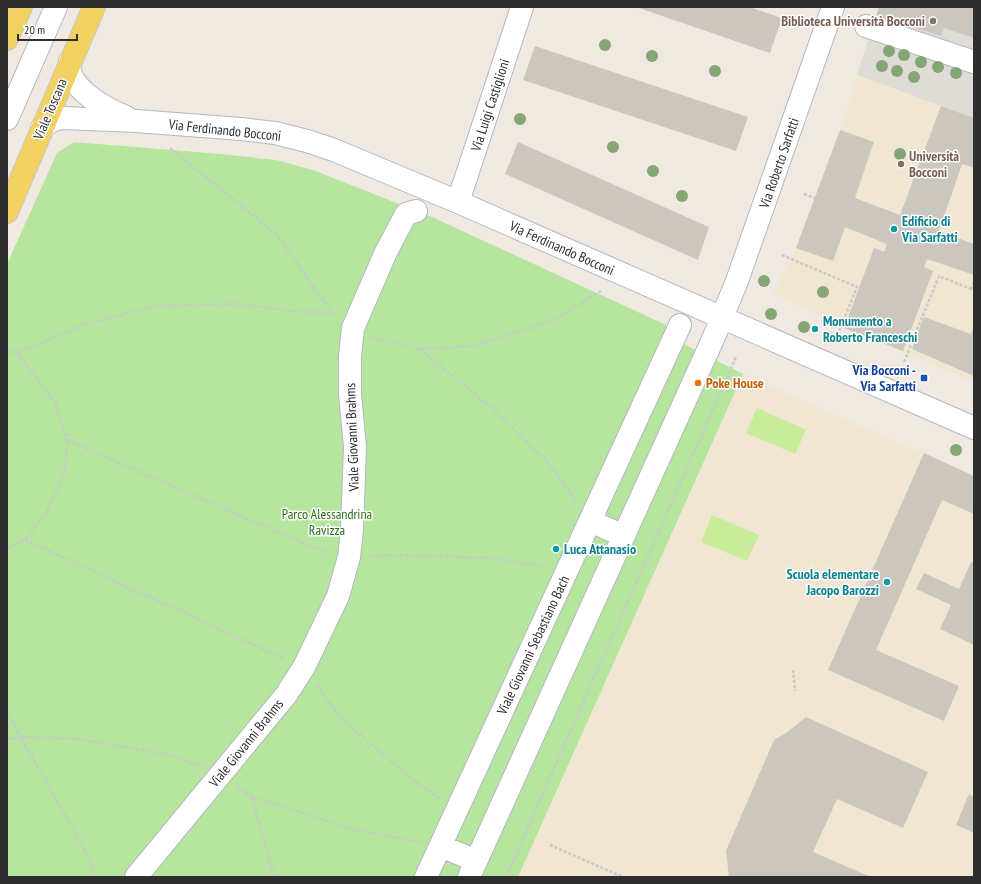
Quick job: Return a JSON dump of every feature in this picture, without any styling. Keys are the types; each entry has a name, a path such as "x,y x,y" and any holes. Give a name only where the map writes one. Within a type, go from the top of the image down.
{"main road":[{"path":"7,39 21,7"},
{"name":"Viale Toscana","path":"7,212 94,7"}],"street":[{"path":"7,119 56,7"},
{"name":"Via Luigi Castiglioni","path":"458,202 522,7"},
{"name":"Via Roberto Sarfatti","path":"722,318 737,281 832,8"},
{"path":"866,26 907,33 974,62"},
{"name":"Via Ferdinando Bocconi","path":"70,62 70,72 74,80 91,98 115,113 136,121"},
{"name":"Via Ferdinando Bocconi","path":"42,128 55,119 63,118 136,121 241,129 275,133 307,141 334,150 458,202 974,428"},
{"name":"Viale Giovanni Brahms","path":"136,877 286,695 304,667 338,596 349,557 352,530 355,447 350,394 350,356 353,328 386,252 406,214 416,211"},
{"path":"441,846 473,869 722,318"},
{"name":"Viale Giovanni Sebastiano Bach","path":"426,877 680,325"},
{"path":"590,521 624,536"}],"path":[{"path":"804,194 815,198"},
{"path":"782,255 857,287 838,334"},
{"path":"904,362 939,276 973,290 974,282"},
{"path":"7,351 17,353 84,325 153,306 240,304 292,311 332,313"},
{"path":"420,349 492,408 550,465 590,521"},
{"path":"7,548 25,540 46,513 64,472 67,440 55,402 17,353"},
{"path":"506,877 736,357"},
{"path":"67,440 332,555 349,557 391,554 492,558 568,570"},
{"path":"25,540 304,667 338,715 414,781 457,809"},
{"path":"793,670 795,691"},
{"path":"7,713 81,843 97,877"},
{"path":"252,797 274,877"},
{"path":"550,845 623,877"}],"shaded area":[{"name":"Università Bocconi","path":"879,7 974,7 974,382 844,328 773,293 796,248 815,198 840,130"},
{"path":"876,16 941,36 944,28 974,38 974,118 857,75"},
{"path":"743,374 974,476 974,877 518,877"}],"green space":[{"name":"Parco Alessandrina Ravizza","path":"74,142 276,160 313,170 432,217 666,325 672,338 743,374 518,877 7,877 7,264 57,153"},
{"path":"757,408 806,430 795,454 746,433"},
{"path":"712,515 759,535 747,561 701,542"}],"building":[{"path":"636,7 749,7 782,18 770,53"},
{"name":"Biblioteca Università Bocconi","path":"879,7 974,7 974,38 944,28 941,36 876,16"},
{"path":"535,46 748,117 736,151 523,80"},
{"name":"Edificio di Via Sarfatti","path":"941,106 974,118 974,168 962,164 939,231 974,244 974,275 927,259 924,267 933,271 903,351 844,328 874,248 884,252 887,244 845,227 833,261 796,248 840,130 874,142 855,198 900,215"},
{"path":"518,142 709,227 698,260 505,174"},
{"path":"924,317 971,334 974,325 974,376 912,349"},
{"name":"Scuola elementare Jacopo Barozzi","path":"924,453 974,476 974,514 942,500 876,650 959,686 944,721 828,670"},
{"path":"971,562 974,563 974,645 940,629 951,605 916,589 924,573 959,589"},
{"path":"806,717 928,772 903,828 837,799 813,852 871,877 729,877 726,851 774,740 786,733"},
{"path":"969,794 974,797 974,833 956,825"}],"place":[{"name":"Biblioteca Università Bocconi","path":"933,21"},
{"name":"Università Bocconi","path":"901,164"},
{"name":"Edificio di Via Sarfatti","path":"894,229"},
{"name":"Monumento a Roberto Franceschi","path":"815,329"},
{"name":"Via Bocconi - Via Sarfatti","path":"924,378"},
{"name":"Poke House","path":"698,383"},
{"name":"Luca Attanasio","path":"556,549"},
{"name":"Scuola elementare Jacopo Barozzi","path":"887,582"}]}
